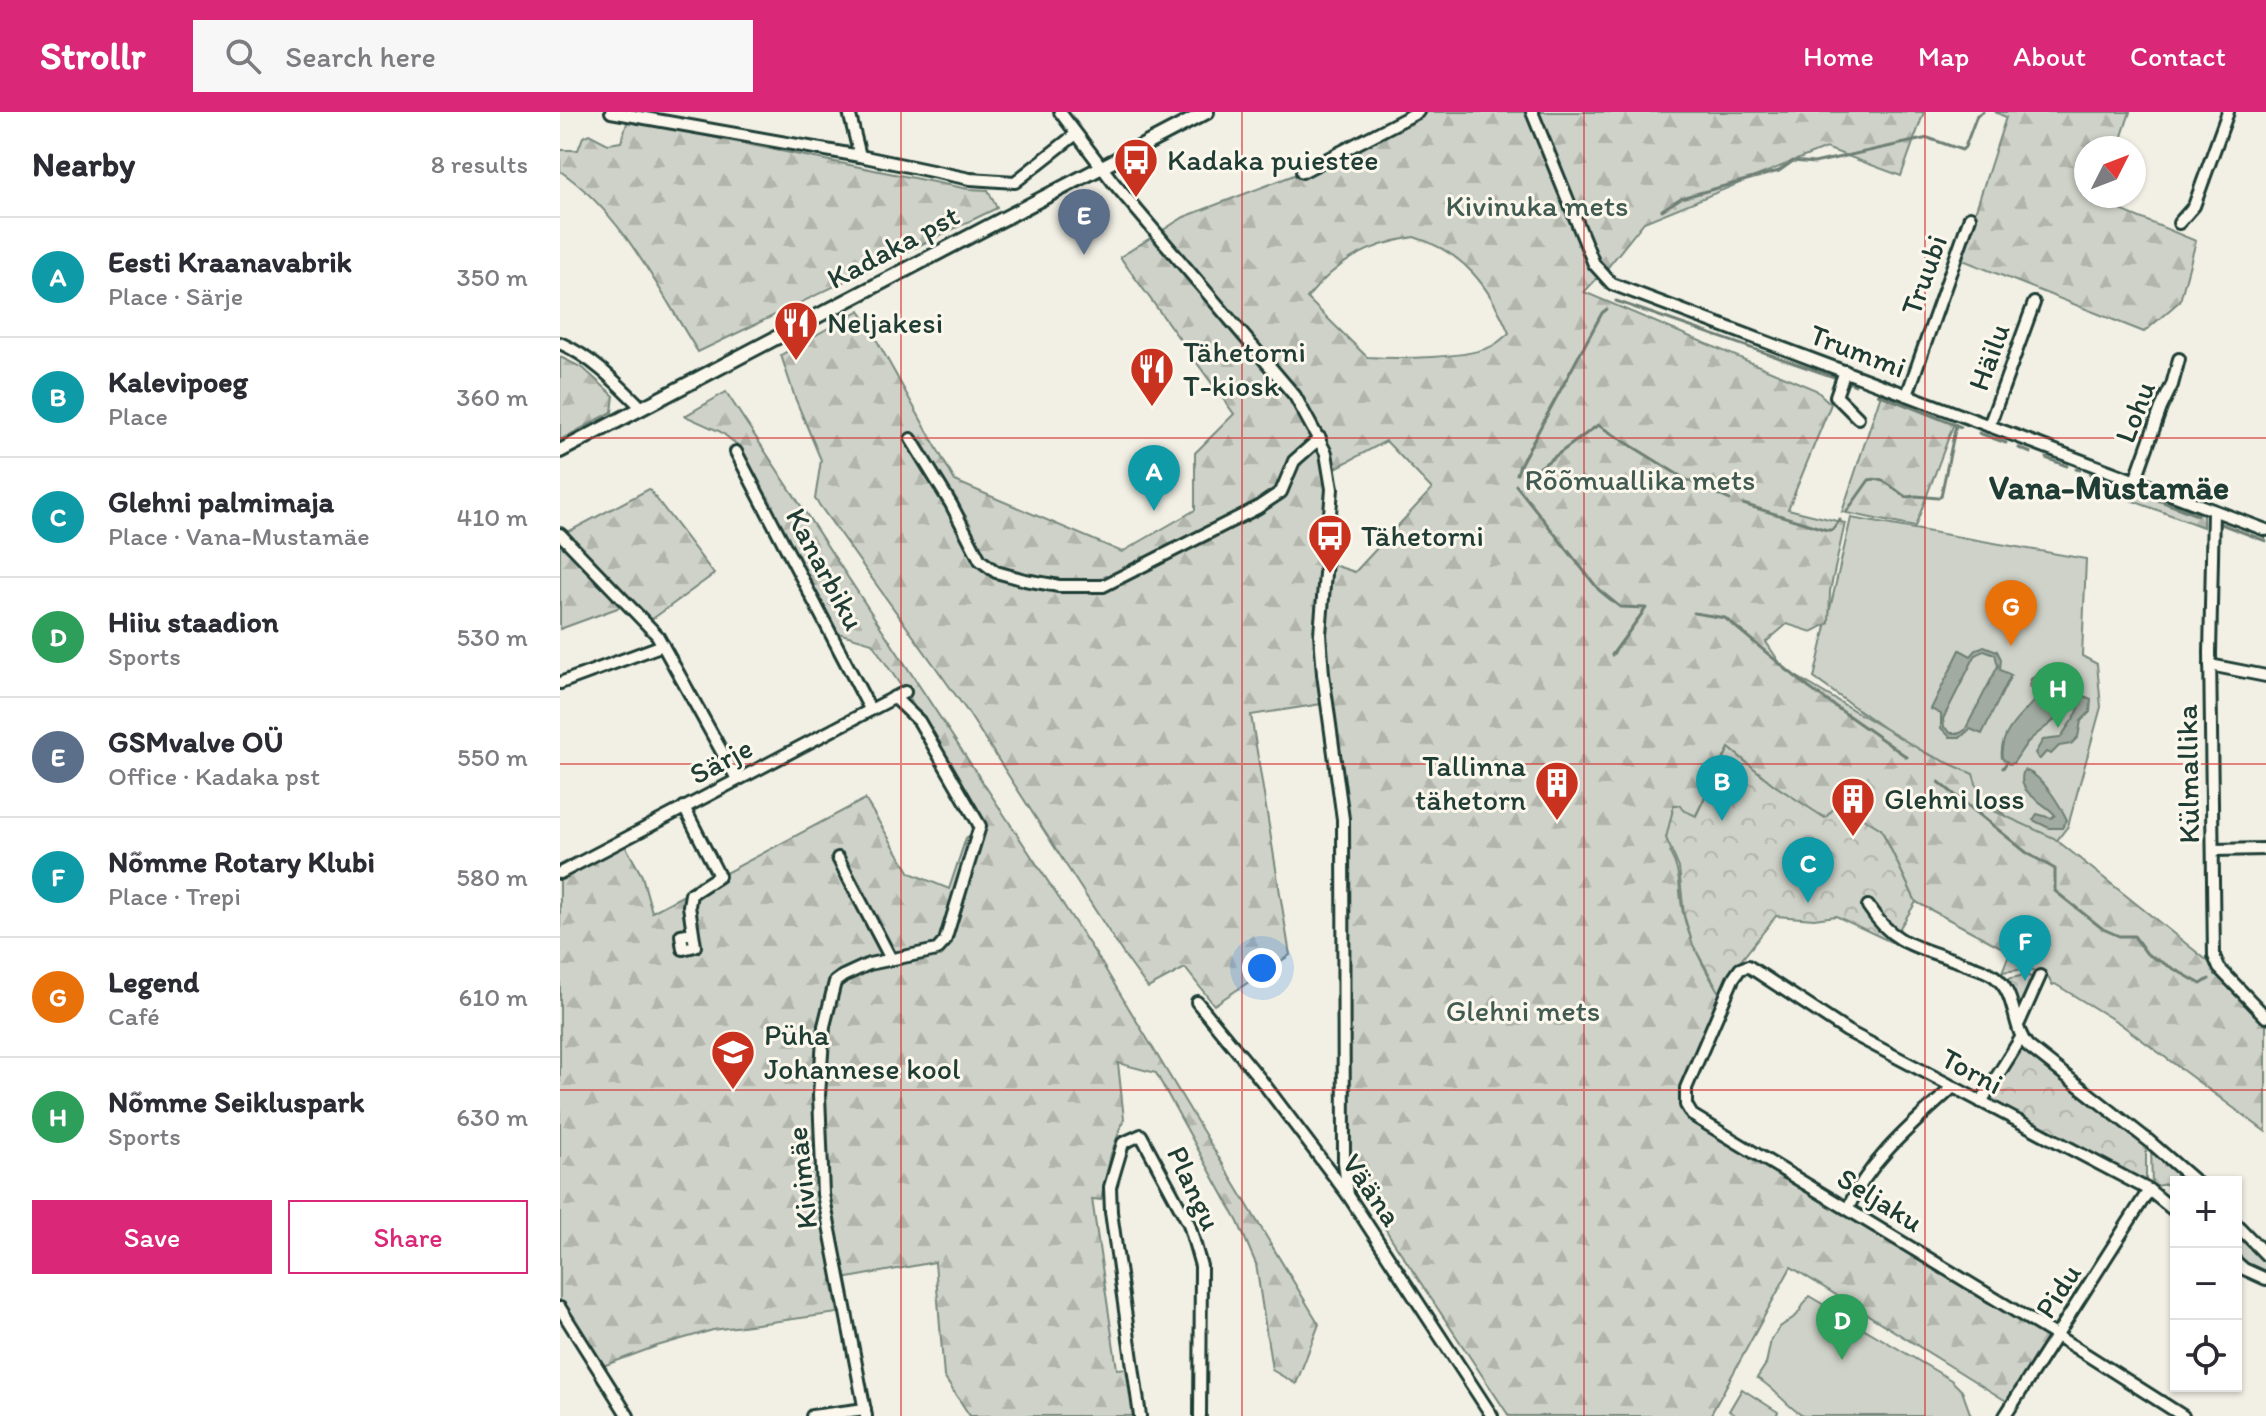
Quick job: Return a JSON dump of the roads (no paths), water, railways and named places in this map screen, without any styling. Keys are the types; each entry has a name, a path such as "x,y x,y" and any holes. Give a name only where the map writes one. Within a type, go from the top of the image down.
{"main road":[{"name":"Kadaka pst","path":"560,451 1207,112"}],"street":[{"path":"849,112 860,156"},
{"path":"1060,112 1102,168 1295,396 1326,453 1332,489 1320,634 1343,819 1344,1162 1348,1195"},
{"path":"1302,172 1418,112"},
{"name":"Trummi","path":"1532,112 1594,264 1606,279 1619,288 2266,530"},
{"path":"2179,223 2194,206 2228,112"},
{"path":"611,113 665,116 970,179 1015,182 1076,134"},
{"name":"Truubi","path":"1907,395 1970,217"},
{"name":"Häilu","path":"1989,426 2034,303"},
{"path":"560,343 601,368 642,408"},
{"name":"Lohu","path":"2135,481 2179,359"},
{"path":"1845,371 1836,396 1858,418"},
{"path":"911,439 951,504 980,560 996,572 1025,580 1059,586 1103,586 1257,508 1281,492 1294,461 1320,438"},
{"name":"Kanarbiku","path":"736,452 870,709"},
{"name":"Külmallika","path":"2213,511 2210,665 2214,956 2219,968 2266,1017"},
{"path":"560,534 657,635 737,779"},
{"path":"560,683 663,645"},
{"path":"2210,665 2266,676"},
{"name":"Särje","path":"560,873 899,694 919,721 980,826"},
{"path":"684,807 719,876 691,894 689,906 693,933"},
{"name":"Kivimäe","path":"865,1413 823,1194 819,1095 824,1026 835,982 843,976 869,964 937,950 945,941 980,826"},
{"path":"2213,850 2266,849"},
{"path":"838,858 891,959"},
{"path":"1868,906 1880,924 1895,938 1980,968 1996,977 2013,1004 2021,1038 1981,1102"},
{"name":"Torni","path":"1748,966 1847,1031 2149,1190 2170,1207"},
{"name":"Seljaku","path":"1748,966 1740,969 1723,999 1686,1088 1686,1105 1692,1115 2183,1416"},
{"path":"2019,1023 2040,976"},
{"name":"Vääna","path":"1197,1002 1348,1195 1492,1416"},
{"path":"2021,1038 2189,1176"},
{"path":"1848,1208 1856,1189 1884,1152 1952,1088"},
{"name":"Plangu","path":"1140,1416 1110,1187 1123,1143 1141,1135 1189,1224 1201,1266 1200,1416"},
{"name":"Pidu","path":"2005,1416 2149,1190"},
{"path":"2242,1230 2266,1255"},
{"path":"2242,1267 2266,1279"},
{"path":"560,1308 628,1416"},
{"path":"812,1416 865,1413"}],"waterway":[{"path":"1662,210 1681,198 1779,171 1793,161 1814,163 1928,138 1962,150 1977,115 1983,112"},
{"path":"1616,301 1837,378"},
{"path":"1517,474 1602,313 1607,309"},
{"path":"1846,381 1855,385"},
{"path":"1878,394 1956,425"},
{"path":"1524,479 1598,425 1685,479 1730,500"},
{"path":"1847,511 1869,480 1874,479 1906,497 1941,496 1956,425 1961,427"},
{"path":"1979,433 2006,443"},
{"path":"2019,448 2031,453"},
{"path":"2046,458 2067,466"},
{"path":"2076,469 2080,470"},
{"path":"2090,474 2197,515"},
{"path":"1516,485 1599,590 1620,607 1646,608 1612,655"},
{"path":"1743,504 1827,530 1832,530 1840,520"},
{"path":"2221,524 2266,541"},
{"path":"1694,613 1725,618 1809,688 1907,757"},
{"path":"2003,768 2007,762"},
{"path":"1939,782 2027,853 2055,869 2055,891 2103,929 2119,936 2134,936 2147,954 2201,984 2209,979"}],"place":[{"name":"Kadaka puiestee","path":"1136,199"},
{"name":"GSMvalve OÜ","path":"1084,255"},
{"name":"Neljakesi","path":"796,362"},
{"name":"Tähetorni T-kiosk","path":"1152,408"},
{"name":"Eesti Kraanavabrik","path":"1154,511"},
{"name":"Tähetorni","path":"1330,575"},
{"name":"Legend","path":"2011,646"},
{"name":"Nõmme Seikluspark","path":"2058,728"},
{"name":"Kalevipoeg","path":"1722,821"},
{"name":"Tallinna tähetorn","path":"1557,822"},
{"name":"Glehni loss","path":"1853,838"},
{"name":"Glehni palmimaja","path":"1808,903"},
{"name":"Nõmme Rotary Klubi","path":"2025,981"},
{"name":"Püha Johannese kool","path":"733,1091"},
{"name":"Hiiu staadion","path":"1842,1360"}],"district":[{"name":"Vana-Mustamäe","path":"2109,487"}],"park label":[{"name":"Kivinuka mets","path":"1537,206"},
{"name":"Rõõmuallika mets","path":"1640,480"},
{"name":"Glehni mets","path":"1523,1011"}]}
